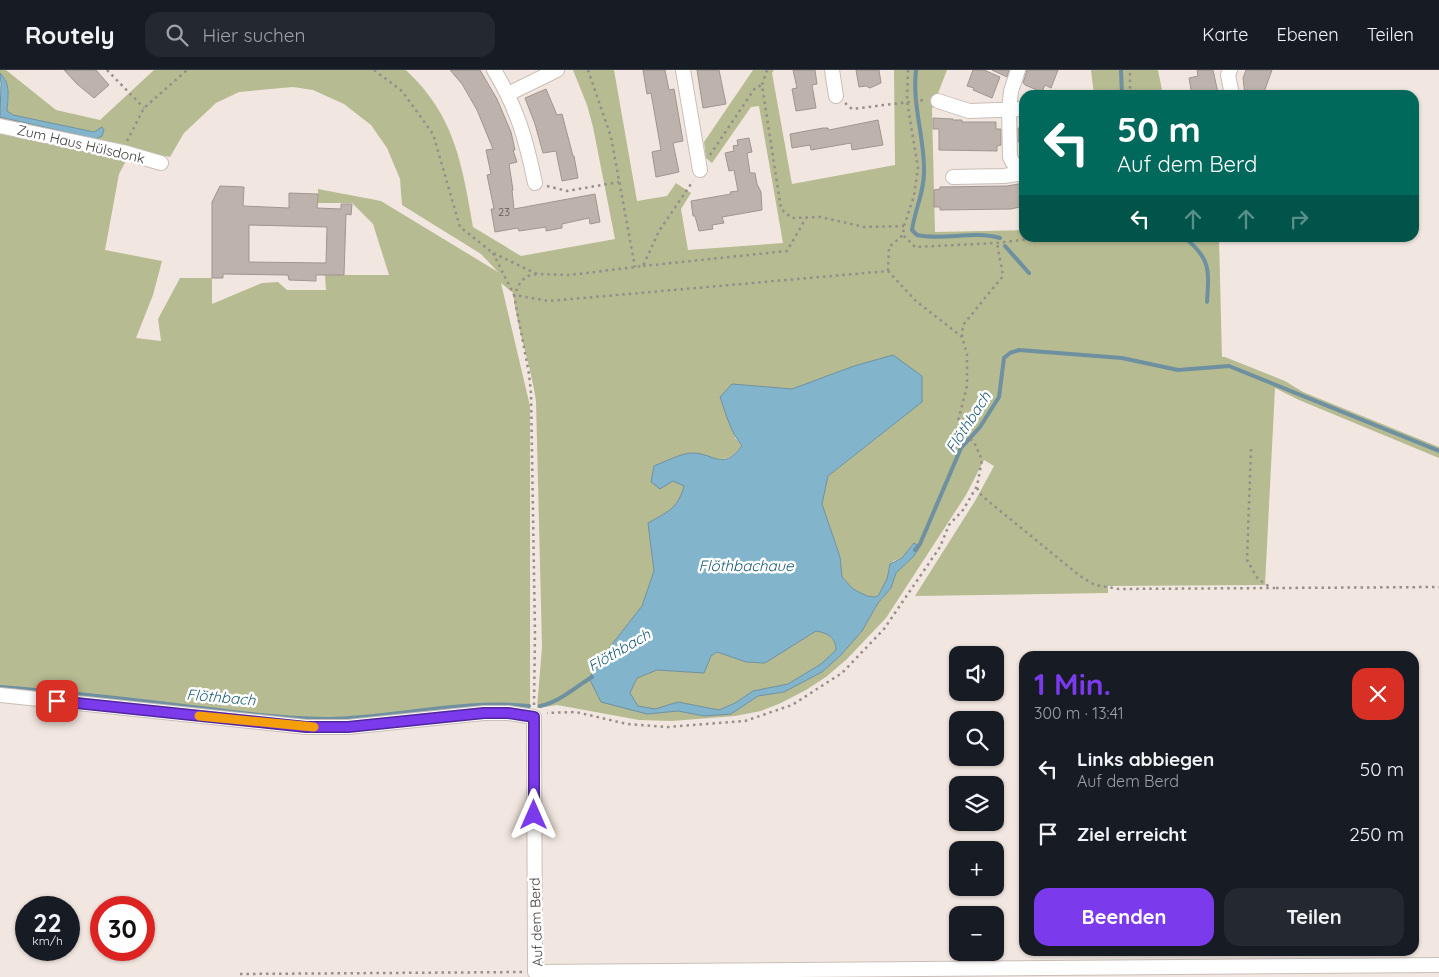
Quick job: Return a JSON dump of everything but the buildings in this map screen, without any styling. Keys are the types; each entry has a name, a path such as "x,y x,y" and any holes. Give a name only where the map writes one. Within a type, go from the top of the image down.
{"street":[{"path":"494,70 508,94 522,128 535,183"},
{"path":"508,94 557,70"},
{"path":"683,70 700,170"},
{"path":"832,70 836,96"},
{"path":"1018,70 1011,91 1009,110 1010,157 1019,171"},
{"path":"1230,70 1228,75 1231,90"},
{"path":"938,101 969,111 1019,109"},
{"name":"Zum Haus Hülsdonk","path":"0,126 161,162"},
{"path":"953,177 1019,174"},
{"name":"Auf dem Berd","path":"0,695 306,727 348,727 484,713 508,713 534,717 535,972 1439,965"}],"path":[{"path":"107,70 144,108"},
{"path":"123,152 130,133 144,108 187,70"},
{"path":"374,70 402,91 432,134 460,227 493,253 538,274"},
{"path":"588,70 611,136 635,267"},
{"path":"767,70 762,84 781,208 792,218 822,218 864,227 904,226"},
{"path":"908,70 909,101 918,168 914,196 903,235 889,246 888,271 916,301 962,337"},
{"path":"1130,70 1130,90"},
{"path":"643,266 659,231 755,88 762,84"},
{"path":"836,96 852,109 922,100"},
{"path":"535,183 567,191 619,182"},
{"path":"514,295 521,281 528,276 538,274 570,275 787,252 806,217"},
{"path":"903,235 915,247 1019,240"},
{"path":"544,713 576,712 627,724 668,727 745,721 792,705 842,673 884,629 940,547 949,525 963,510 977,486 982,460 974,442 962,432 958,421 967,386 966,354 962,337 963,324 1003,276 996,243"},
{"path":"493,253 514,295 531,393 535,633 534,702"},
{"path":"514,295 549,301 888,271"},
{"path":"1251,449 1248,560 1258,579 1275,588"},
{"path":"977,486 982,496 1080,576 1095,585 1120,589 1439,587"},
{"path":"240,974 535,972"}],"green space":[{"path":"0,70 6,70 56,110 100,120 154,70 406,70 436,105 446,123 460,162 473,227 521,256 615,239 593,127 587,105 573,70 614,70 637,201 667,196 676,183 691,193 681,209 688,250 783,243 759,106 751,107 712,163 706,158 704,142 753,70 774,70 772,73 792,184 895,165 894,70 947,70 932,109 935,232 1019,230 1019,242 1219,242 1222,357 1285,381 1303,392 1439,447 1439,458 1299,400 1275,388 1265,585 1108,586 1108,593 915,596 975,501 994,466 984,460 966,495 886,618 847,659 826,677 806,690 761,711 735,716 672,721 639,720 557,705 537,708 542,647 536,401 513,293 501,283 530,406 530,712 332,724 0,691 0,131 127,159 119,174 105,250 162,261 153,295 136,338 161,341 158,319 180,278 212,278 212,304 262,283 278,282 287,290 326,290 325,275 389,275 373,224 352,203 318,203 318,189 381,201 498,272 481,254 402,205 400,179 387,148 371,125 344,104 313,90 293,87 239,92 216,103 184,133 170,157 0,121 0,117 96,139 100,128 94,132 13,115 7,111 7,86","holes":["893,355 922,402 827,477 822,504 840,557 842,577 853,589 866,596 878,596 887,579 889,567 893,561 902,558 914,543 913,557 896,573 891,588 878,603 862,631 841,655 822,672 784,692 758,696 731,714 704,716 678,711 647,714 626,708 590,678 606,652 642,606 654,571 648,523 667,513 679,500 685,486 673,481 691,453 713,459 724,459 736,453 742,446 735,438 732,384 792,389 854,366"]},
{"path":"1091,70 1158,70 1162,90 1093,90"},
{"path":"816,631 830,636 836,646 836,650 821,664 788,684 753,691 735,703 719,710 678,702 655,709 638,706 630,693 637,678 657,670 704,673 711,656 717,652 746,662 765,663"}],"water":[{"path":"0,73 4,77 7,86 7,111 13,115 94,132 102,127 104,130 102,136 96,139 0,117"},
{"name":"Flöthbachaue","path":"893,355 922,376 922,402 828,476 822,504 840,557 842,577 853,589 867,596 878,596 887,579 890,564 902,558 914,543 920,547 913,557 896,573 891,588 878,603 862,631 841,655 822,672 784,692 758,696 731,714 704,716 678,711 647,714 601,702 589,678 606,652 642,606 654,571 648,523 666,513 675,505 682,494 684,486 673,481 660,489 651,482 654,466 688,453 723,460 735,454 742,446 731,428 720,397 732,384 792,389 854,366","holes":["816,631 827,634 833,639 836,646 836,650 821,664 788,684 753,691 735,703 719,710 678,702 655,709 638,706 630,693 637,678 657,670 704,673 711,656 717,652 746,662 765,663"]}],"waterway":[{"path":"916,70 915,83 924,177 912,230 917,235 927,237 979,235 1000,238"},
{"path":"1121,70 1122,90"},
{"path":"1190,242 1204,259 1208,273 1207,302"},
{"path":"1005,246 1029,273"},
{"name":"Flöthbach","path":"915,550 920,544 961,448 980,427 999,397 1004,358 1010,353 1019,350 1122,358 1178,370 1229,366 1439,451"},
{"name":"Flöthbach","path":"540,706 561,698 592,677"},
{"name":"Flöthbach","path":"0,687 311,719 379,716 478,705 529,706"}],"slow traffic":[{"path":"199,716 314,727"}],"route":[{"path":"57,701 306,727 348,727 484,713 508,713 534,717 534,815"}]}
